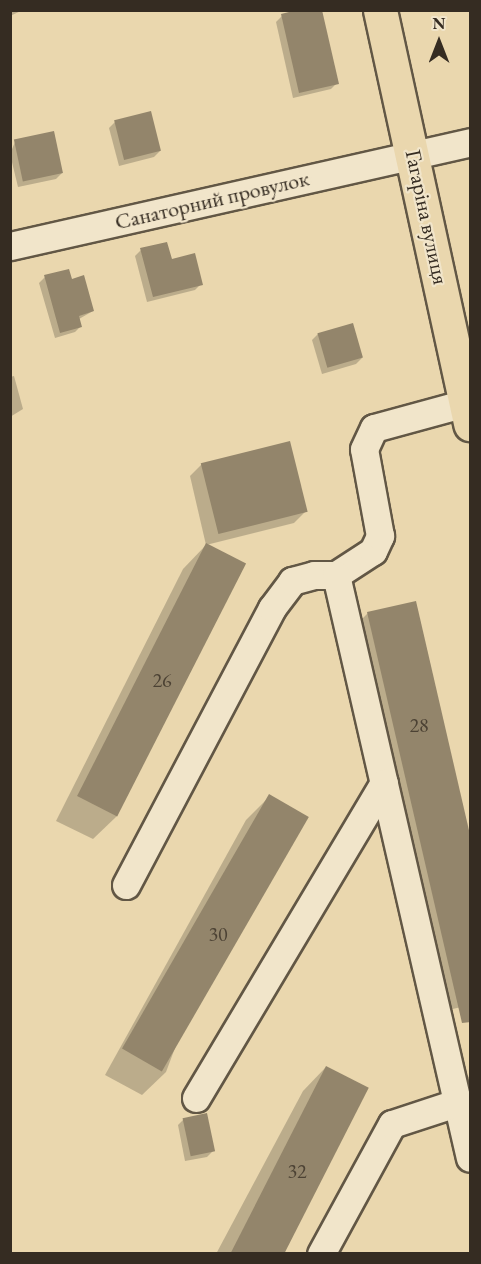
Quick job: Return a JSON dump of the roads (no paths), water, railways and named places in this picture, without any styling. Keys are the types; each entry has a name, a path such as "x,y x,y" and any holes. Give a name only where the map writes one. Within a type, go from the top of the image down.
{"main road":[{"name":"Гагаріна вулиця","path":"380,10 414,155 468,413"}],"street":[{"name":"Санаторний провулок","path":"10,246 471,142"},
{"path":"126,885 272,608 292,581 314,575 336,575 366,557 380,536 364,449 374,428 468,413"},
{"path":"336,575 471,1158"},
{"path":"196,1098 384,783"},
{"path":"321,1254 392,1124 459,1102"}]}
